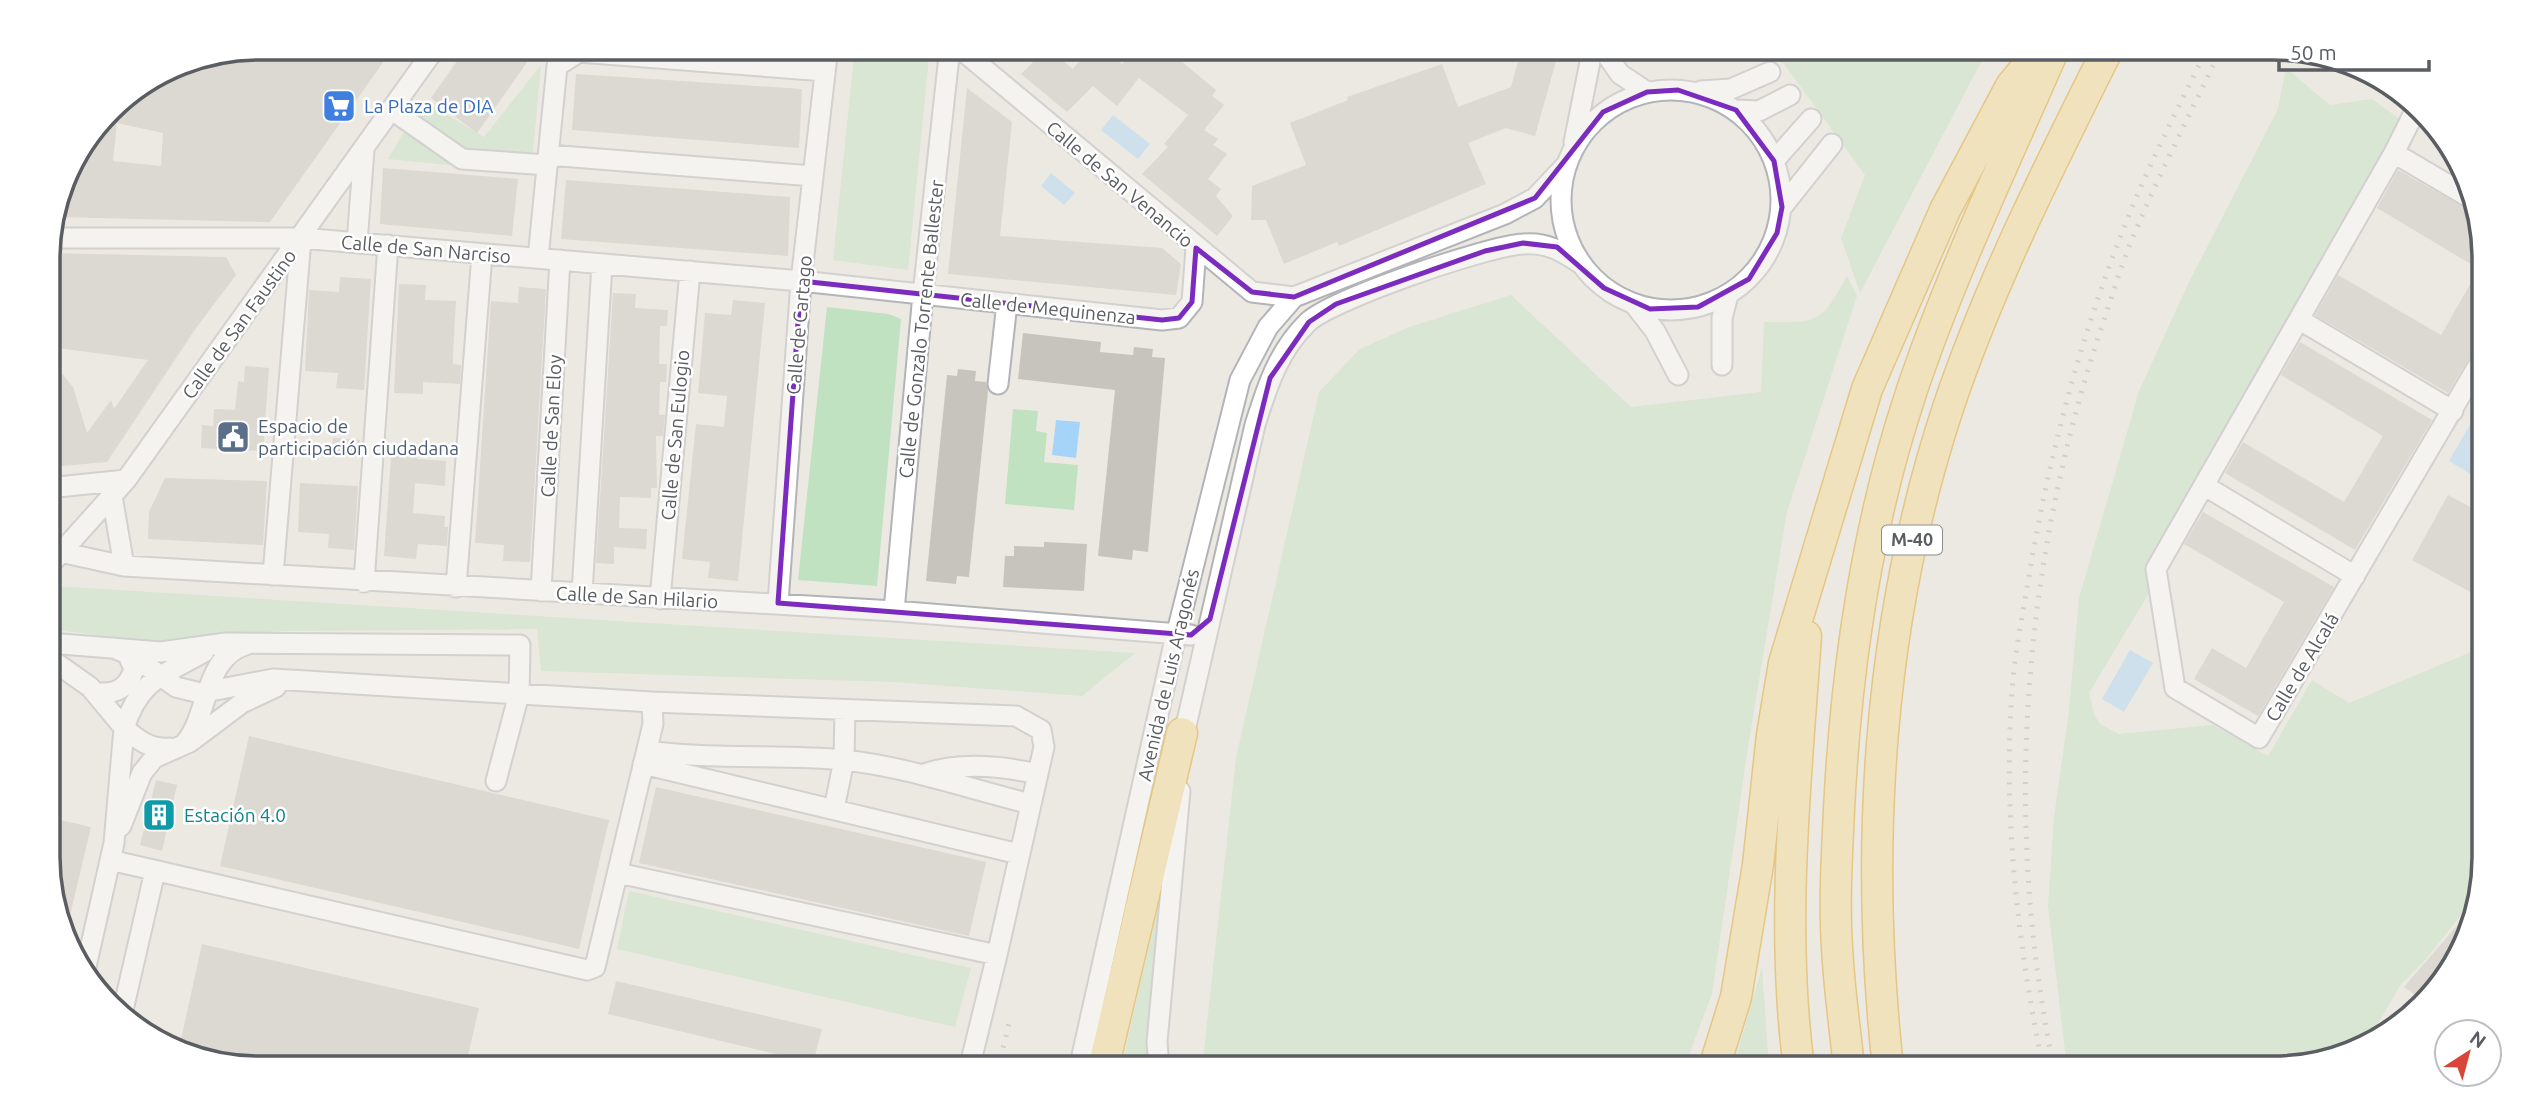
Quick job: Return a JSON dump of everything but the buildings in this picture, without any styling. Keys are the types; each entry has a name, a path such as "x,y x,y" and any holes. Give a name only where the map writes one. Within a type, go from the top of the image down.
{"highway":[{"path":"1718,1056 1735,997 1758,865 1772,734 1784,663 1810,584 1829,506 1867,389 1945,211 2011,86 2033,59"},
{"name":"M-40","path":"1848,1056 1837,946 1837,860 1842,749 1856,618 1873,531 1911,394 1938,321 2049,59"},
{"name":"M-40","path":"1887,1056 1882,1008 1877,876 1880,755 1896,625 1911,543 1948,409 1979,324 2013,244 2103,59"},
{"path":"1797,1056 1791,1006 1791,872 1810,584"},
{"path":"1106,1056 1182,733"}],"street":[{"path":"1590,59 1560,200 1569,242 1581,264 1605,288 1634,304 1666,311 1714,302 1749,279 1766,257 1777,233 1782,206 1774,161 1752,125 1736,110 1693,92"},
{"path":"1610,59 1620,74 1647,92"},
{"name":"Calle de San Faustino","path":"59,553 126,480 427,60"},
{"path":"538,258 557,66 565,60"},
{"path":"692,60 825,71"},
{"name":"Calle de Cartago","path":"778,603 801,281 826,60"},
{"name":"Calle de Gonzalo Torrente Ballester","path":"894,611 923,294 949,60"},
{"name":"Calle de San Venancio","path":"973,60 1252,292 1294,297"},
{"path":"1294,297 1505,214 1535,198 1569,157 1586,129 1603,112 1624,100 1647,92 1731,89 1770,72"},
{"path":"1736,110 1759,111 1790,95"},
{"path":"392,110 462,159 548,160 813,176"},
{"name":"Calle de Alcalá","path":"2412,117 2300,320 2156,569 2175,688 2259,738 2472,377"},
{"path":"1774,161 1811,120"},
{"path":"1782,206 1832,144"},
{"path":"357,243 364,149"},
{"path":"2393,153 2459,191"},
{"name":"Calle de San Narciso","path":"61,238 301,238 801,281"},
{"path":"273,575 301,238"},
{"name":"Avenida de Luis Aragonés","path":"1158,1056 1181,779 1182,733 1255,425 1270,378 1284,352 1309,322 1336,304 1485,251 1523,243 1557,247 1581,264"},
{"path":"364,582 388,245"},
{"name":"Calle de Mequinenza","path":"801,281 1162,320 1179,318 1192,302 1196,248"},
{"path":"456,587 482,254"},
{"name":"Calle de San Eloy","path":"541,591 560,260"},
{"path":"582,593 602,264"},
{"name":"Calle de San Eulogio","path":"660,599 690,271"},
{"path":"1721,365 1722,318 1728,295"},
{"name":"Avenida de Luis Aragonés","path":"1082,1056 1184,634 1240,380 1268,327 1294,297"},
{"path":"998,384 1007,303"},
{"path":"1634,304 1655,331 1678,375"},
{"path":"2300,320 2453,411"},
{"path":"60,487 126,480"},
{"path":"2205,486 2355,576"},
{"path":"112,496 124,566"},
{"name":"Calle de San Hilario","path":"59,560 364,582 778,603 1184,634"},
{"path":"1200,657 1184,634 1210,619"},
{"path":"59,644 174,652 226,643 520,645 519,694 496,780"},
{"path":"88,959 112,851 124,728 138,695 161,676 226,643"},
{"path":"59,664 96,693 124,728 143,743 157,748 175,747 192,733 215,672 229,656 243,646 256,643"},
{"path":"120,650 186,691 206,693 261,680 296,680 652,702 1016,716 1041,730 1044,747 972,1056"},
{"path":"96,693 114,693 128,682 134,669 120,650"},
{"path":"112,851 142,773 154,758 242,702 296,680"},
{"path":"112,851 155,870 587,970 595,967 618,873 653,724 652,702"},
{"path":"834,809 845,760 845,710"},
{"path":"645,757 845,760 924,774 944,783 1031,804"},
{"path":"645,757 834,809 1019,854"},
{"path":"924,774 945,767 1014,769 1038,774"},
{"path":"124,1004 155,870"},
{"path":"618,873 996,955"}],"highlighted area":[{"path":"1678,90 1736,110 1774,161 1782,207 1777,233 1749,279 1698,307 1650,309 1604,288 1557,247 1523,243 1485,251 1336,304 1309,322 1270,378 1210,619 1191,635 778,603 801,281 1162,320 1179,318 1192,302 1196,248 1252,292 1294,297 1535,198 1603,112 1647,92"}],"green space":[{"path":"1775,59 1983,59 1860,293 1841,238 1865,175 1784,64"},
{"path":"854,60 929,60 908,270 833,260"},
{"path":"541,65 531,173 388,159 423,100 484,137"},
{"path":"2286,68 2330,105 2372,99 2401,120 2152,588 2089,693 2094,714 2100,724 2119,734 2213,725 2268,756 2312,680 2349,703 2472,652 2472,857 2468,896 2464,912 2426,959 2401,984 2376,1027 2336,1046 2285,1056 2066,1056 2048,906 2054,817 2069,711 2079,598 2139,391 2188,284 2278,109"},
{"path":"1847,276 1857,296 1787,512 1748,747 1712,994 1689,1056 1203,1056 1236,758 1319,392 1360,349 1409,327 1511,295 1631,407 1761,392 1764,322 1807,321 1824,312"},
{"path":"827,307 889,314 901,319 877,586 798,580"},
{"path":"1013,409 1038,411 1036,431 1047,433 1044,462 1078,465 1074,510 1005,504"},
{"path":"59,586 1135,653 1082,696 894,682 541,671 537,629 286,631 212,635 176,645 59,630"},
{"path":"629,891 971,968 955,1027 617,949"},
{"path":"1160,897 1153,1056 1124,1056"},
{"path":"1762,967 1768,1056 1736,1056"}],"water":[{"path":"1113,115 1150,144 1138,159 1101,130"},
{"path":"1051,173 1075,193 1064,205 1041,186"},
{"path":"1056,420 1080,422 1076,458 1052,455"},
{"path":"2472,421 2472,475 2449,461"},
{"path":"2130,650 2153,663 2124,712 2102,699"}],"railway":[{"path":"2041,1056 2019,923 2011,825 2010,727 2017,644 2054,450 2093,314 2134,202 2202,59"},
{"path":"2052,1056 2038,976 2029,884 2026,791 2028,698 2037,606 2052,514 2073,424 2126,256 2156,184 2216,59"},
{"path":"1001,1056 1009,1024"}],"place":[{"name":"La Plaza de DIA","path":"339,106"},
{"name":"Espacio de participación ciudadana","path":"233,437"},
{"name":"Estación 4.0","path":"159,815"}]}
